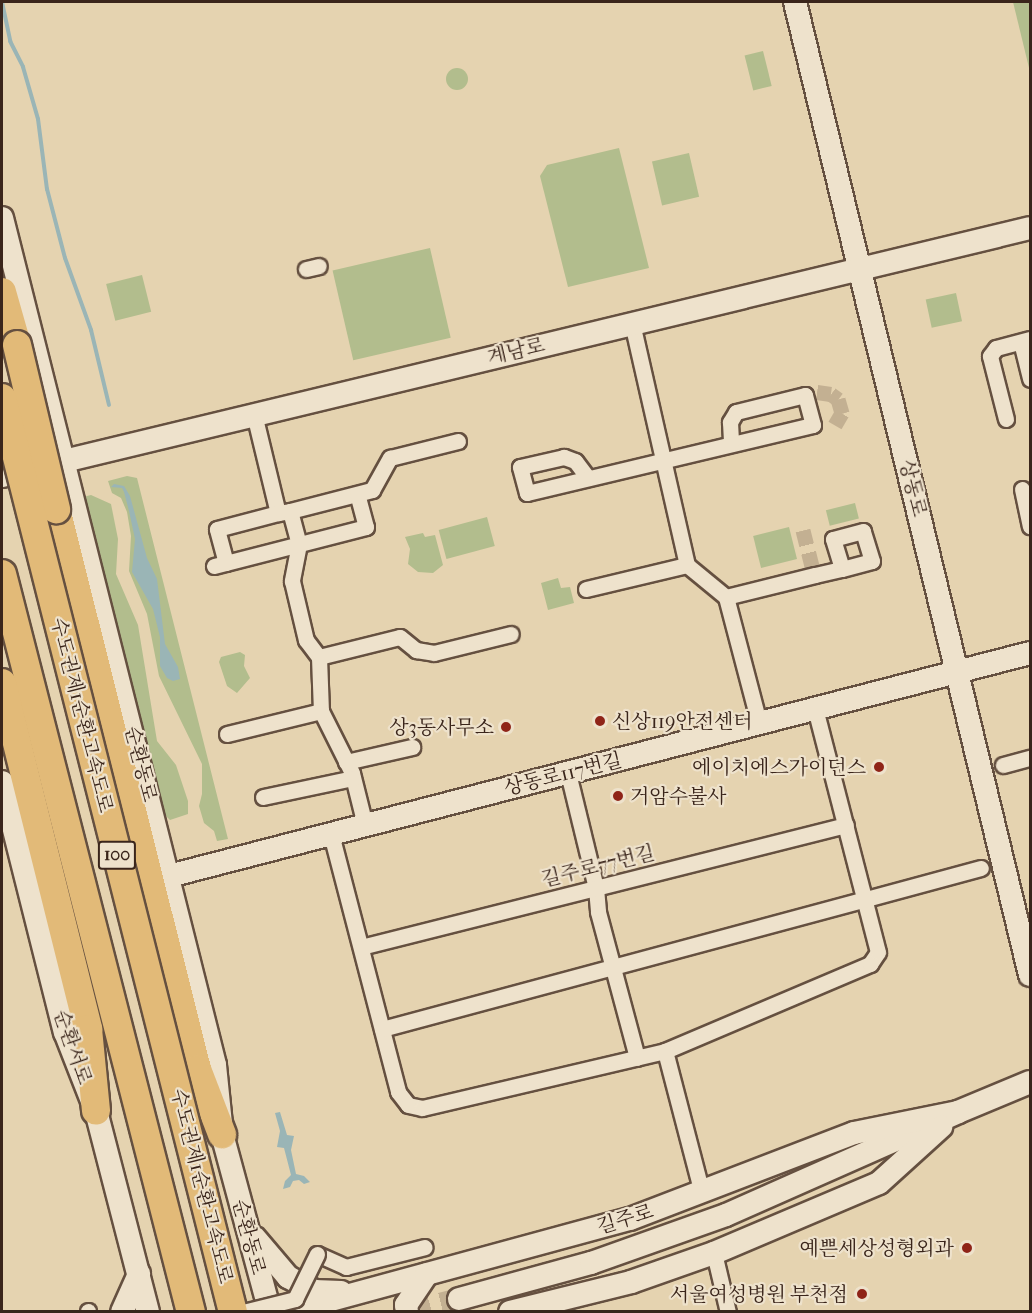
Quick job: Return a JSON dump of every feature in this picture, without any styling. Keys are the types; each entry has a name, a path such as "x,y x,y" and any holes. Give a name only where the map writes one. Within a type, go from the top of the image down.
{"highway":[{"path":"2,292 197,1069 222,1134"},
{"name":"수도권제1순환고속도로","path":"2,398 233,1311"},
{"name":"100","path":"2,573 191,1311"},
{"path":"2,683 88,1029 96,1111"}],"street":[{"name":"상동로","path":"795,2 1030,975"},
{"name":"순환동로","path":"2,218 169,876 215,1065 222,1134 270,1311"},
{"name":"계남로","path":"2,476 1030,228"},
{"path":"632,323 687,565 726,597 759,723"},
{"path":"1006,419 990,356 996,348 1026,340 1030,379"},
{"path":"588,478 813,425 811,394 736,411 730,422 731,444"},
{"path":"254,414 284,512 299,544 292,581 306,640 319,657 321,711 353,778 365,825"},
{"path":"357,494 366,527 220,564 217,529 372,490 390,458 458,441"},
{"path":"1022,489 1030,526"},
{"path":"586,590 687,565"},
{"path":"726,597 814,571 842,569"},
{"path":"319,657 400,637 417,650 434,653 511,634"},
{"name":"상동로117번길","path":"169,876 1030,653"},
{"path":"331,834 398,1092 408,1105 422,1108 665,1051 870,964 878,952 815,709"},
{"path":"227,734 321,711"},
{"path":"346,762 412,747"},
{"path":"1003,765 1030,758"},
{"path":"568,773 596,888 598,912 637,1058"},
{"path":"262,797 353,778"},
{"name":"순환서로","path":"2,782 65,1032 96,1111 148,1311"},
{"name":"길주로77번길","path":"361,947 846,825"},
{"path":"382,1029 981,868"},
{"path":"665,1051 702,1193"},
{"name":"길주로","path":"459,1299 591,1263 726,1215 1030,1082"},
{"name":"길주로","path":"294,1307 360,1292 630,1219 854,1133 958,1112"},
{"name":"길주로","path":"510,1311 631,1282 714,1253 879,1183 958,1112"},
{"path":"247,1227 268,1257 288,1277 314,1291 360,1292"},
{"path":"243,1311 294,1307 317,1254 346,1267 425,1247"},
{"path":"714,1253 728,1311"},
{"path":"122,1311 139,1274"},
{"path":"407,1311 406,1305 427,1274"}],"green space":[{"path":"1013,2 1030,2 1030,72"},
{"path":"763,51 772,86 753,91 745,56"},
{"path":"457,68 465,71 468,79 465,87 457,90 449,87 446,79 449,71"},
{"path":"619,148 649,268 568,287 540,176 547,165"},
{"path":"689,153 699,197 662,205 652,162"},
{"path":"430,248 451,338 353,360 333,270"},
{"path":"142,275 151,312 115,321 106,284"},
{"path":"956,293 962,321 932,328 926,299"},
{"path":"127,476 137,478 228,839 217,841 214,831 204,823 199,806 202,794 202,764 159,676 147,614 129,571 131,536 127,512 121,498 112,493 108,481"},
{"path":"91,495 111,504 118,539 116,574 138,625 157,741 176,765 188,801 188,814 170,820 164,814 83,497"},
{"path":"855,503 859,519 830,526 826,510"},
{"path":"487,517 495,546 446,559 439,530"},
{"path":"789,527 797,559 761,568 753,536"},
{"path":"423,533 425,537 435,535 443,565 433,573 418,572 408,564 410,549 405,537"},
{"path":"558,578 561,588 570,587 574,603 548,610 541,583"},
{"path":"240,652 245,655 244,666 250,678 237,693 227,686 219,662 221,657"}],"water":[{"path":"114,484 124,486 130,496 147,558 157,579 165,644 178,667 180,679 173,681 167,678 160,666 160,637 153,609 132,572 135,539 129,511 122,488 111,487"},
{"path":"280,1112 287,1135 294,1136 291,1150 296,1174 304,1176 310,1182 304,1184 299,1180 293,1181 290,1187 283,1189 285,1181 291,1175 284,1148 277,1147 280,1131 275,1113"}],"waterway":[{"path":"2,2 10,41 23,67 38,119 47,189 65,258 91,330 109,405"}],"tunnel":[{"path":"817,392 831,394 838,399 842,413 835,425"},
{"path":"803,530 812,566"},
{"path":"409,1312 459,1299"}],"place":[{"name":"신상119안전센터","path":"600,721"},
{"name":"상3동사무소","path":"506,727"},
{"name":"에이치에스가이던스","path":"879,767"},
{"name":"거암수불사","path":"618,796"},
{"name":"예쁜세상성형외과","path":"967,1248"},
{"name":"서울여성병원 부천점","path":"862,1294"}]}
